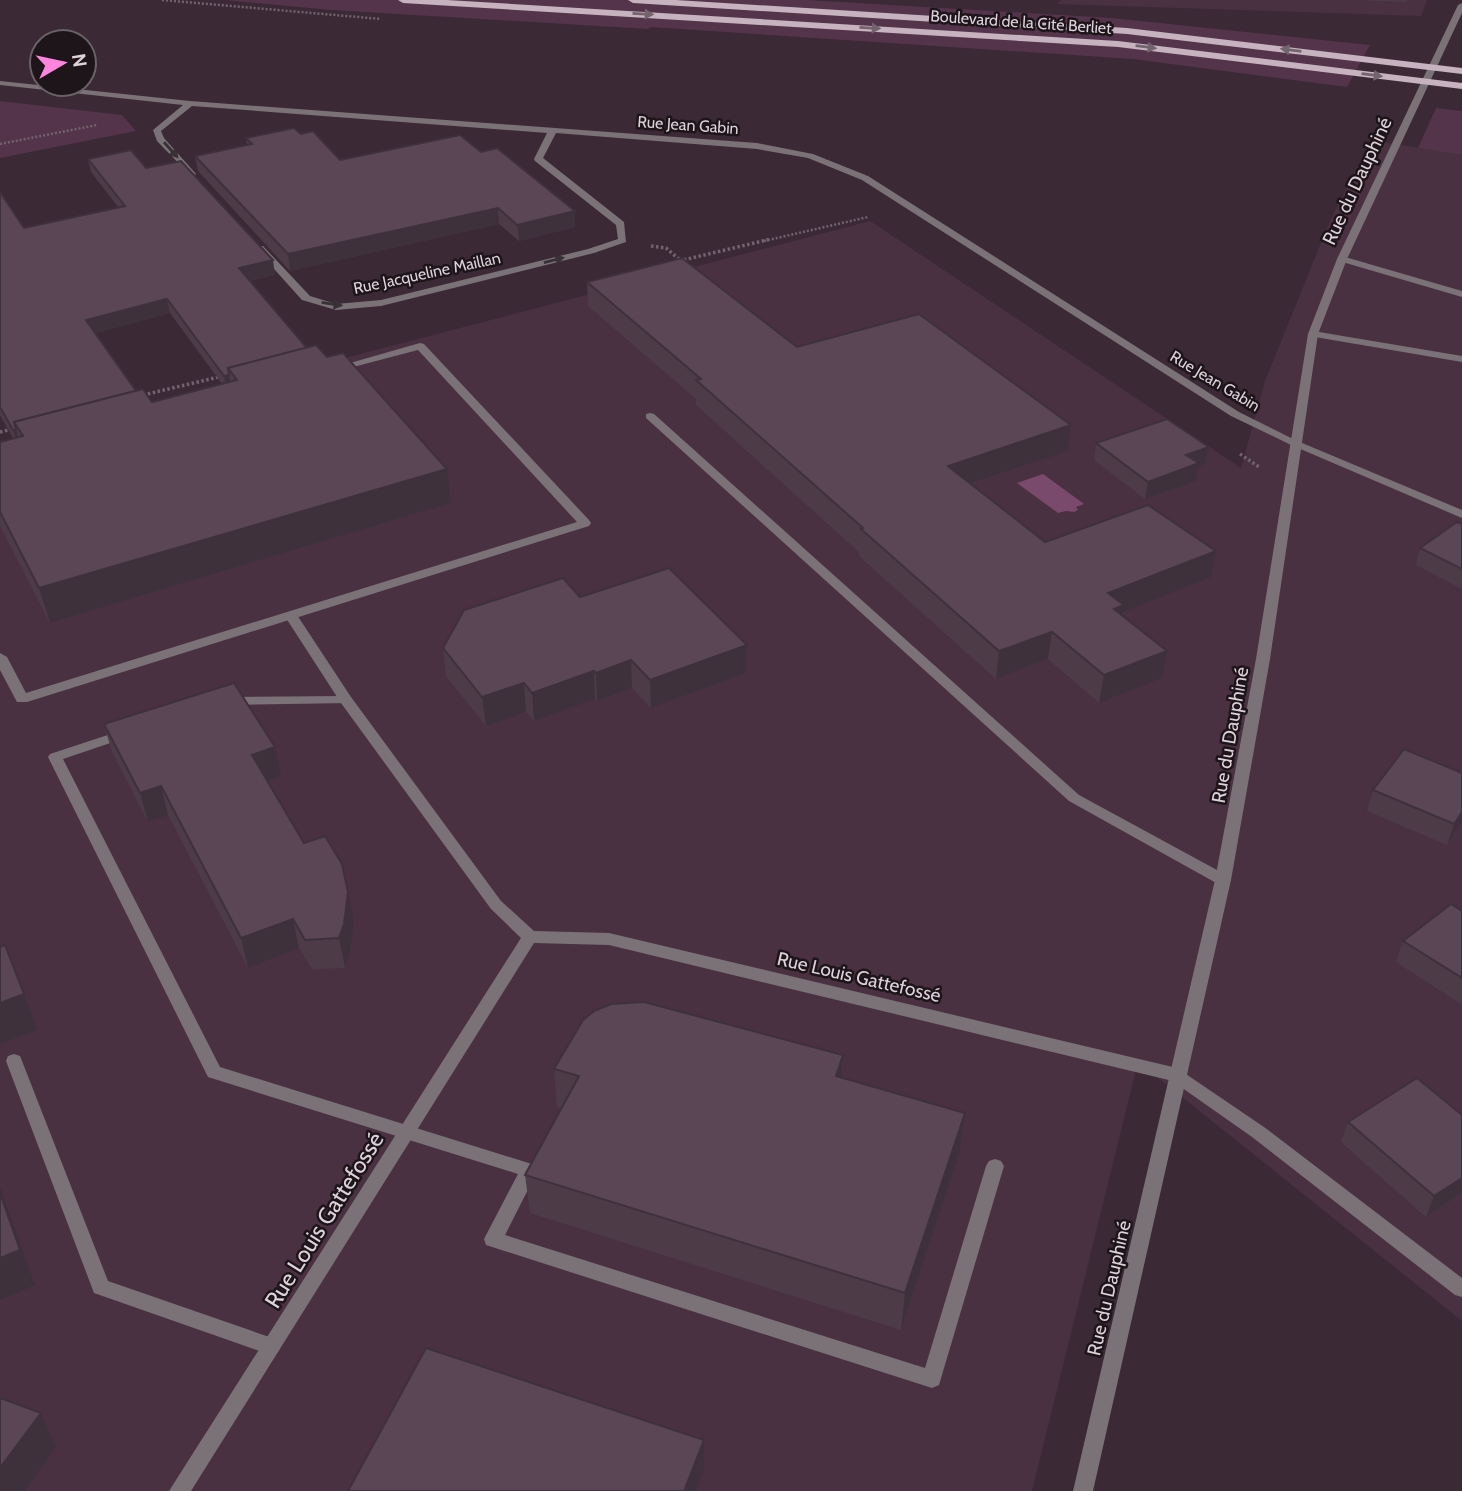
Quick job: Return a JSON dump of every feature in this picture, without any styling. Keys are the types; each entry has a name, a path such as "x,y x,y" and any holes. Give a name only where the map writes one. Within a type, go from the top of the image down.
{"main road":[{"name":"Boulevard de la Cité Berliet","path":"404,0 1118,44 1462,86"},
{"name":"Boulevard de la Cité Berliet","path":"633,0 1127,31 1462,71"}],"street":[{"name":"Rue du Dauphiné","path":"1083,1491 1223,880 1263,659 1313,334 1342,259 1462,5"},
{"name":"Rue Jean Gabin","path":"0,83 190,103 757,146 810,156 839,166 890,194 1235,414 1295,443 1462,514"},
{"path":"190,103 157,130 160,139 197,178"},
{"name":"Rue Jacqueline Maillan","path":"251,238 306,298 336,307 381,303 591,251 623,240 621,224 538,159 553,130"},
{"path":"1342,259 1462,294"},
{"path":"1313,334 1462,359"},
{"path":"0,657 22,698 585,523 420,346 315,373"},
{"path":"650,416 1074,798 1223,880"},
{"path":"290,615 346,699 496,905 530,937"},
{"path":"216,701 346,699"},
{"path":"142,727 55,757 214,1072 529,1170 493,1238 932,1379 995,1166"},
{"name":"Rue Louis Gattefossé","path":"179,1491 530,937 609,939 1177,1075"},
{"path":"14,1061 101,1287 271,1346"},
{"path":"1177,1075 1258,1132 1462,1289"}],"path":[{"path":"0,144 101,125"},
{"path":"1236,452 1289,487"}],"shaded area":[{"path":"225,0 807,0 1112,18 1370,45 1347,87 1133,59 650,27 648,29 331,10"},
{"path":"1061,0 1427,0 1421,16 1057,4"},
{"path":"0,101 122,115 136,131 0,158"},
{"path":"1436,108 1462,111 1462,155 1418,148"},
{"path":"1371,140 1462,155 1462,1321 1138,1062 1032,1491 0,1491 0,448 870,221 1241,468 1265,381 1329,223"},
{"path":"1043,474 1084,504 1076,507 1078,510 1074,512 1058,513 1017,483"}],"building":[{"path":"294,128 301,134 313,131 340,160 460,135 481,152 497,148 575,211 517,225 498,208 288,254 195,156 252,144 246,138"},
{"path":"131,150 146,168 181,161 273,260 239,268 307,348 228,368 229,375 224,376 167,299 86,320 136,391 14,422 16,430 13,430 0,407 0,192 24,228 125,206 88,159"},
{"path":"682,258 797,347 919,314 1071,425 948,466 1045,542 1148,505 1216,551 1108,593 1124,605 1114,609 1167,651 1104,675 1052,632 999,651 696,380 701,379 587,282"},
{"path":"316,345 327,357 343,353 447,469 39,588 0,512 0,442 23,436 14,422 143,389 152,402 237,380 228,368"},
{"path":"1167,419 1209,447 1186,455 1199,463 1148,482 1096,443"},
{"path":"1457,522 1462,524 1462,569 1420,548"},
{"path":"669,568 747,645 650,680 631,660 532,693 524,683 482,697 443,648 464,610 563,578 580,597"},
{"path":"234,683 275,747 252,755 304,843 325,836 342,864 348,892 344,924 339,938 305,940 293,919 241,938 161,786 140,793 104,724"},
{"path":"1404,749 1462,773 1462,812 1454,824 1373,790"},
{"path":"1451,904 1462,911 1462,978 1403,941"},
{"path":"5,945 24,994 0,1003 0,947"},
{"path":"644,1002 843,1055 836,1076 965,1113 905,1293 525,1175 579,1076 554,1069 583,1020 594,1011 611,1004"},
{"path":"1417,1078 1462,1115 1462,1178 1434,1196 1348,1122"},
{"path":"0,1193 20,1250 0,1258"},
{"path":"426,1348 704,1440 684,1491 348,1491"},
{"path":"0,1398 41,1413 0,1468"}]}
